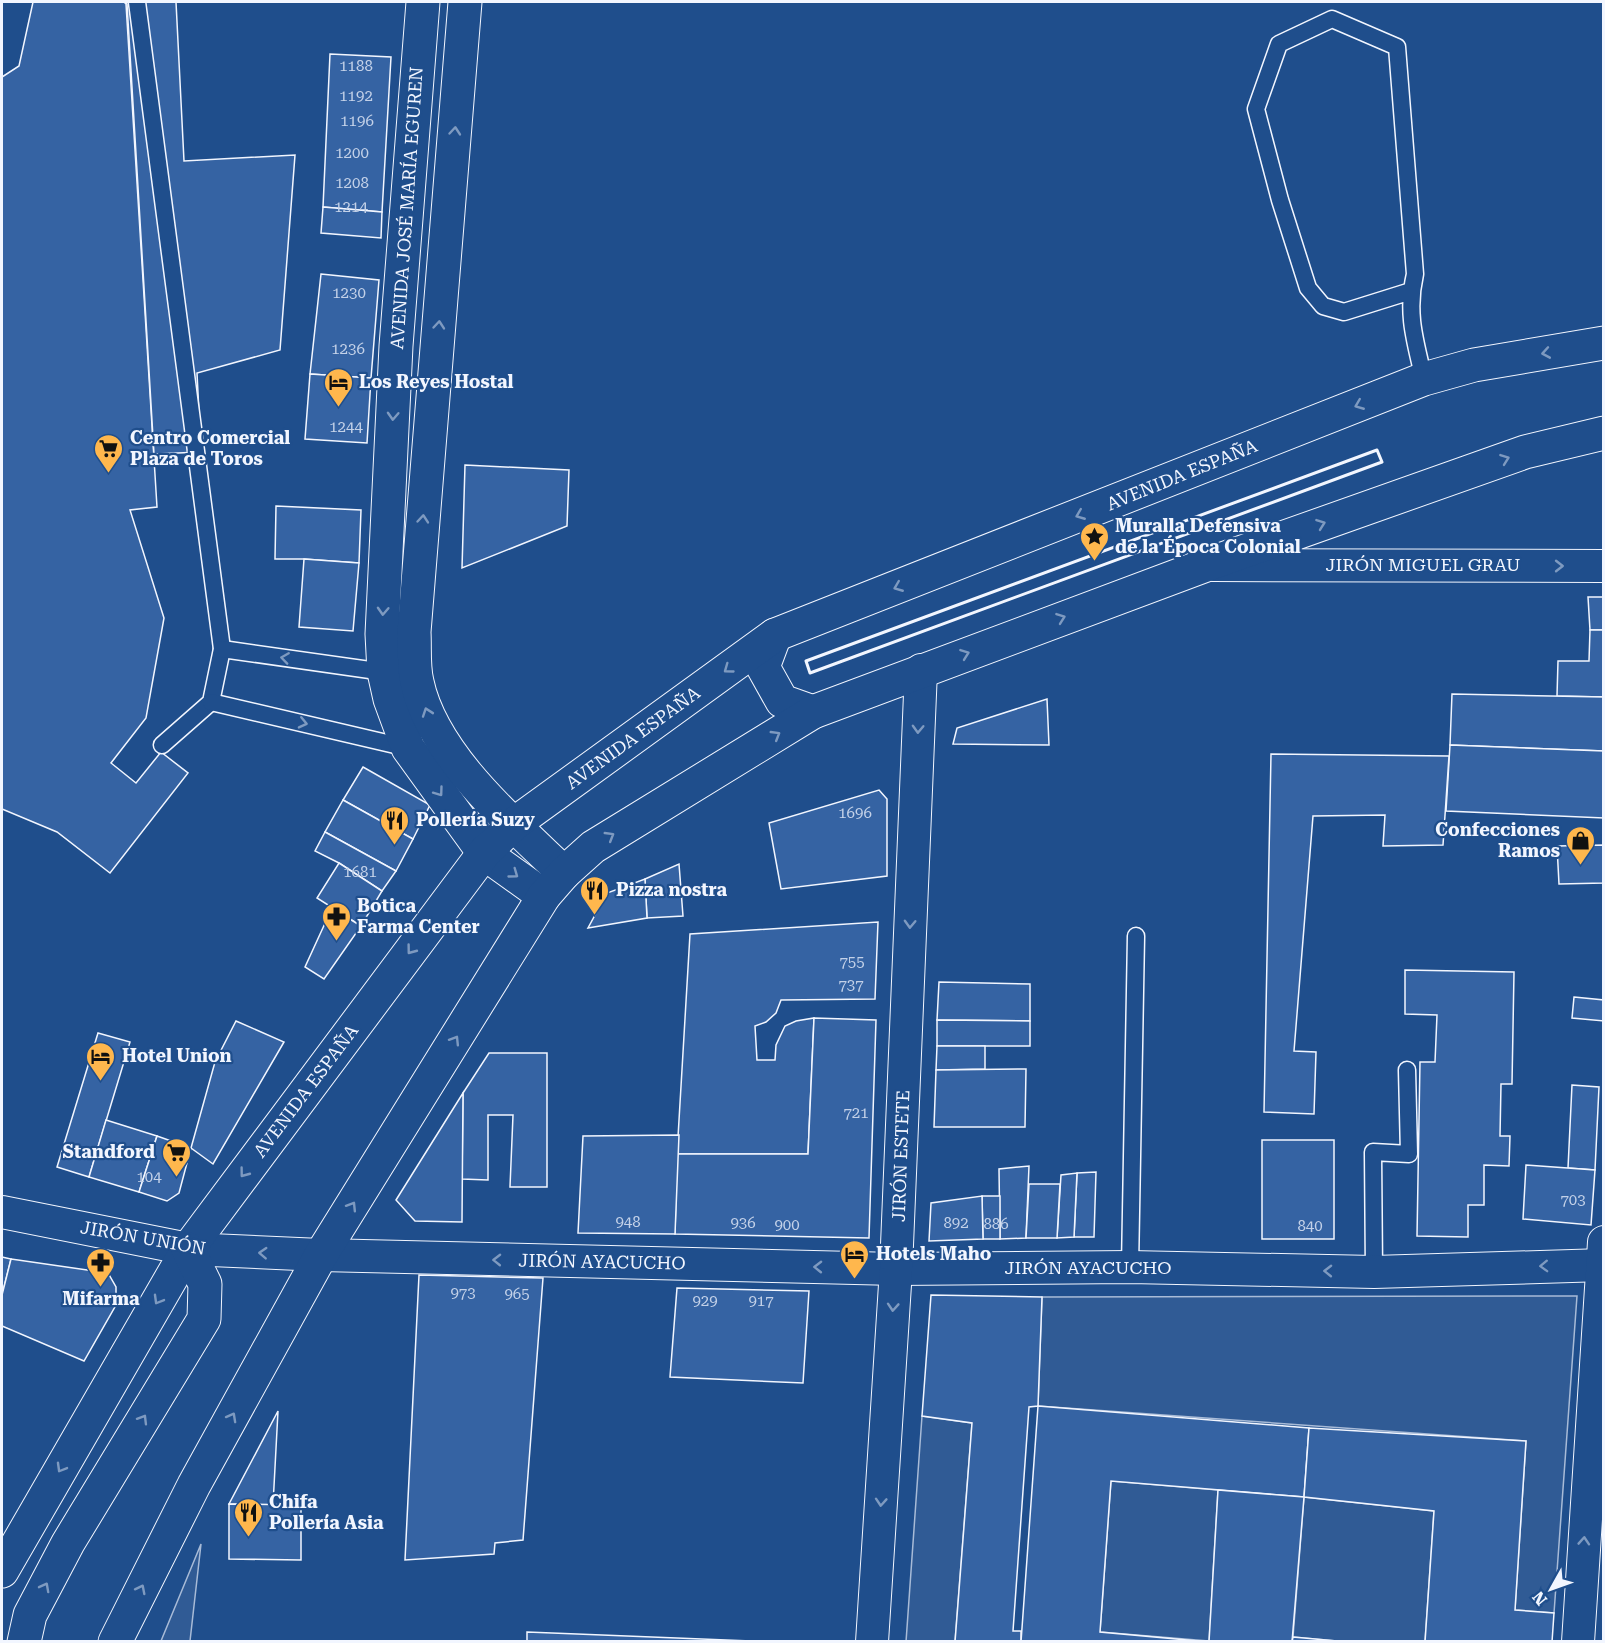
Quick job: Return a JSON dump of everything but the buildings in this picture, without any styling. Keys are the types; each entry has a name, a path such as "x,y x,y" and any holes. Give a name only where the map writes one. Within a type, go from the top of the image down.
{"main road":[{"name":"AVENIDA JOSÉ MARÍA EGUREN","path":"423,2 396,346 382,634 384,672 390,699 408,748 484,853 554,884"},
{"path":"465,2 414,632 416,682 430,723 451,754 478,787 514,824 554,884"},
{"name":"AVENIDA ESPAÑA","path":"2,1571 188,1249 484,853 514,824 775,635 1424,379 1474,365 1604,343"},
{"path":"115,1641 194,1485 321,1256 554,884 593,847 813,712 1206,565 1525,452 1604,433"},
{"path":"775,635 763,667 782,701 813,712"},
{"path":"24,1641 30,1615 68,1544 204,1319 205,1284 188,1249"}],"street":[{"name":"JIRÓN MIGUEL GRAU","path":"1206,565 1604,566"},
{"name":"JIRÓN ESTETE","path":"872,1641 896,1269 921,670"},
{"name":"JIRÓN UNIÓN","path":"2,1212 188,1249 321,1256"},
{"name":"JIRÓN AYACUCHO","path":"321,1256 896,1269 1130,1267 1374,1272 1603,1257"},
{"path":"1578,1641 1603,1257"}],"lane":[{"path":"137,2 222,649 212,702 162,745"},
{"path":"1411,291 1344,312 1323,306 1308,288 1280,200 1256,109 1279,44 1332,19 1397,47 1415,273 1411,291 1411,321 1424,379"},
{"path":"222,649 384,672"},
{"path":"212,702 408,748"},
{"path":"1130,1267 1136,936"},
{"path":"1374,1272 1373,1152 1409,1154 1407,1070"}],"shaded area":[{"path":"1577,1296 1554,1613 1515,1610 1526,1441 1038,1406 1042,1297"},
{"path":"922,1416 972,1423 955,1641 906,1642"},
{"path":"1111,1481 1218,1490 1209,1641 1100,1632"},
{"path":"1304,1497 1434,1511 1425,1641 1348,1642 1293,1637"},
{"path":"201,1544 190,1641 161,1641"}],"wall":[{"path":"1377,450 1382,462 810,673 806,661 1377,450"}],"place":[{"name":"Los Reyes Hostal","path":"338,408"},
{"name":"Centro Comercial Plaza de Toros","path":"109,474"},
{"name":"Muralla Defensiva de la Época Colonial","path":"1094,562"},
{"name":"Pollería Suzy","path":"395,846"},
{"name":"Confecciones Ramos","path":"1581,866"},
{"name":"Pizza nostra","path":"595,916"},
{"name":"Botica Farma Center","path":"336,942"},
{"name":"Hotel Union","path":"101,1082"},
{"name":"Standford","path":"176,1178"},
{"name":"Hotels Maho","path":"855,1280"},
{"name":"Mifarma","path":"101,1288"},
{"name":"Chifa Pollería Asia","path":"248,1538"}]}
